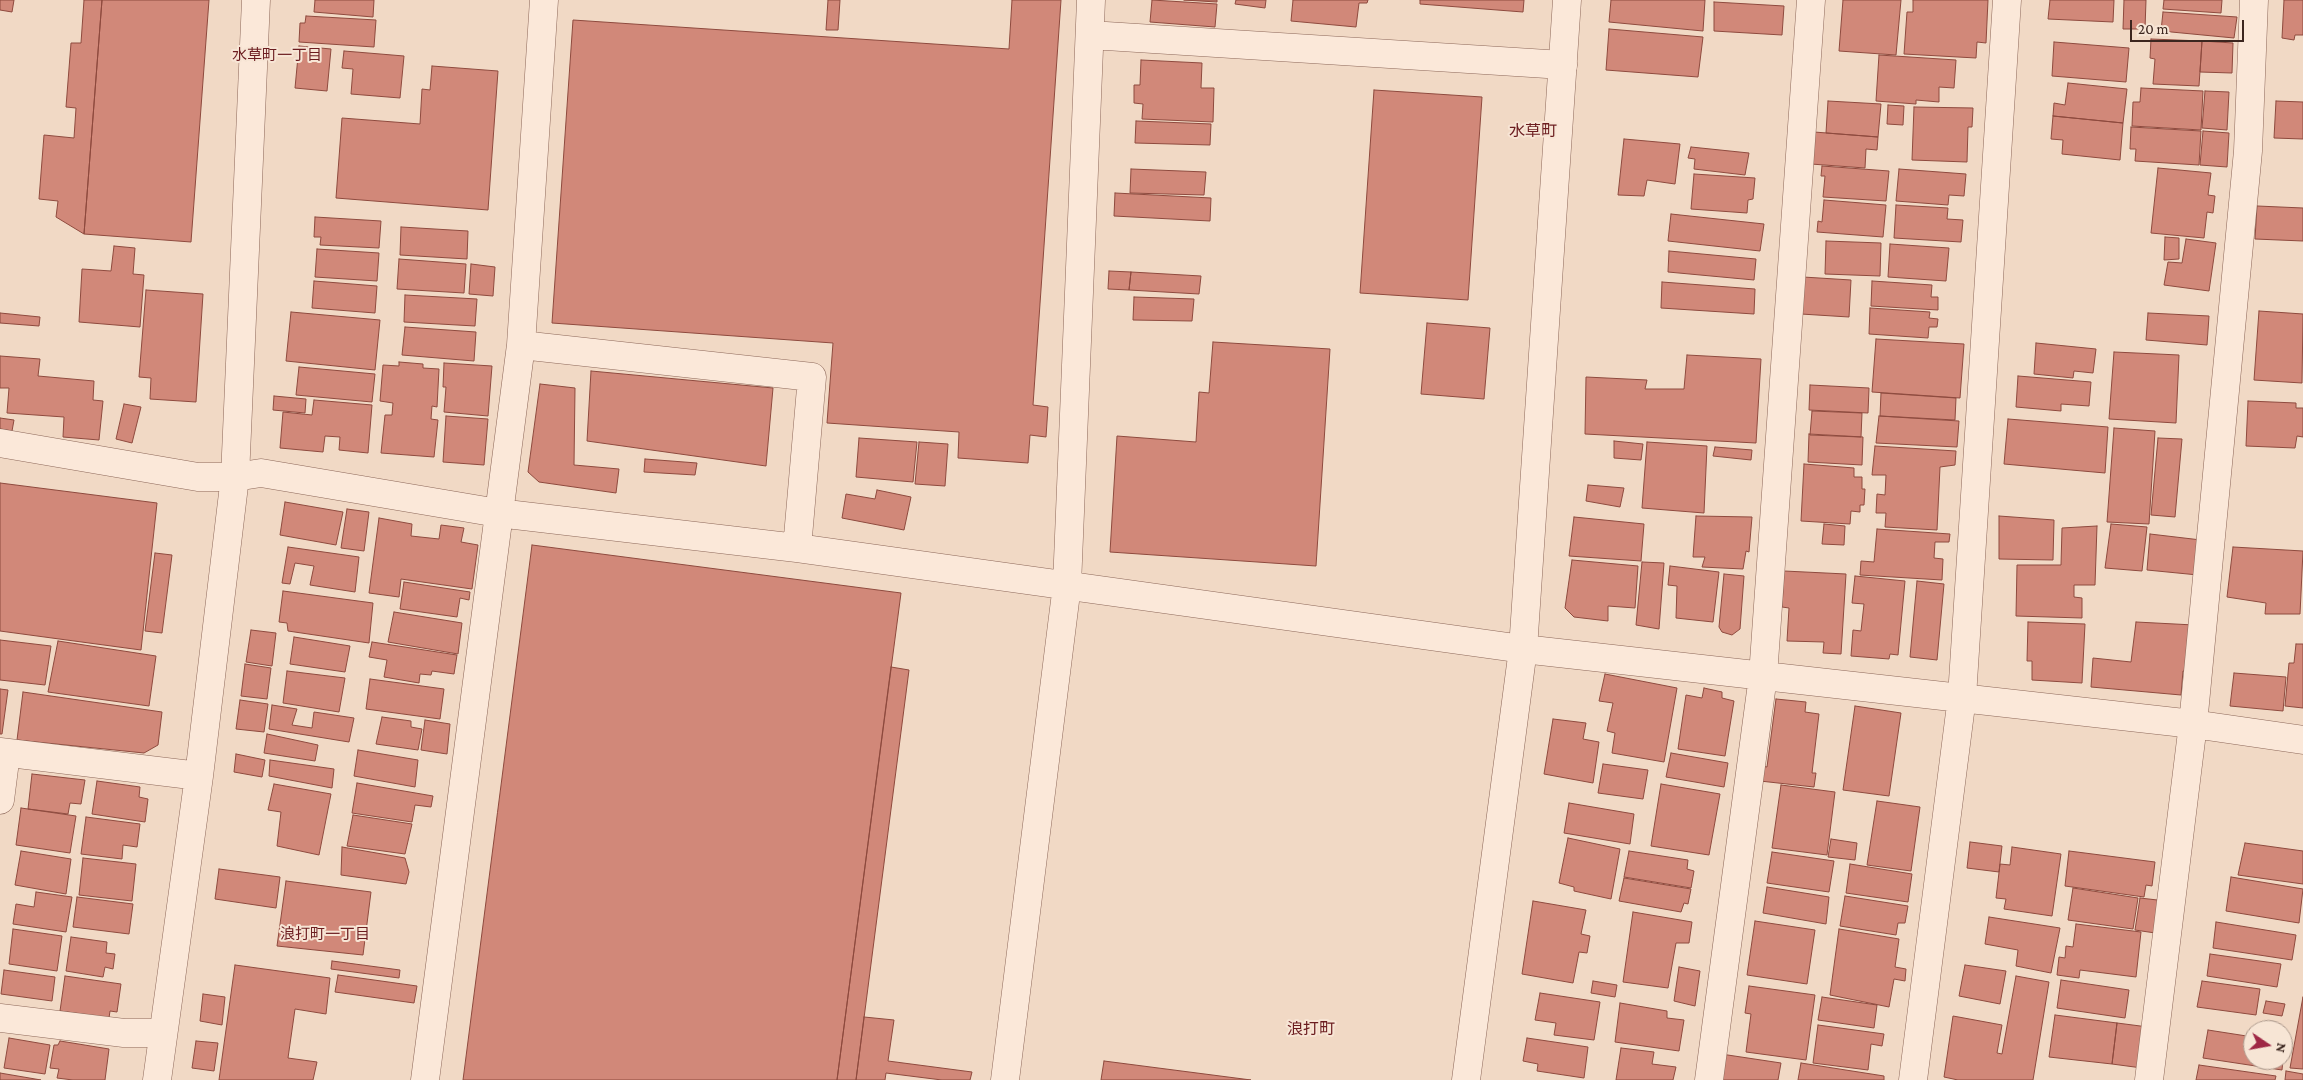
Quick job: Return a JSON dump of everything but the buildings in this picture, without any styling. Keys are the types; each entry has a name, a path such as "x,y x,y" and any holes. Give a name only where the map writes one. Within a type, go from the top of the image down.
{"street":[{"path":"157,1080 199,776 235,478 256,0"},
{"path":"425,1080 521,345 544,0"},
{"path":"1005,1080 1067,585 1091,0"},
{"path":"1466,1080 1523,649 1567,0"},
{"path":"1709,1080 1763,676 1811,0"},
{"path":"1913,1080 1962,698 2007,0"},
{"path":"2149,1080 2193,724 2248,151 2254,0"},
{"path":"1090,35 1563,65"},
{"path":"521,345 812,377 797,548"},
{"path":"0,443 198,477 235,478 261,473 498,513 797,548 1523,649 2193,724 2303,740"},
{"path":"0,800 3,752 199,776"},
{"path":"0,1018 124,1033 164,1033"}],"district":[{"name":"水草町一丁目","path":"277,55"},
{"name":"水草町","path":"1533,131"},
{"name":"浪打町一丁目","path":"325,934"},
{"name":"浪打町","path":"1311,1029"}]}
